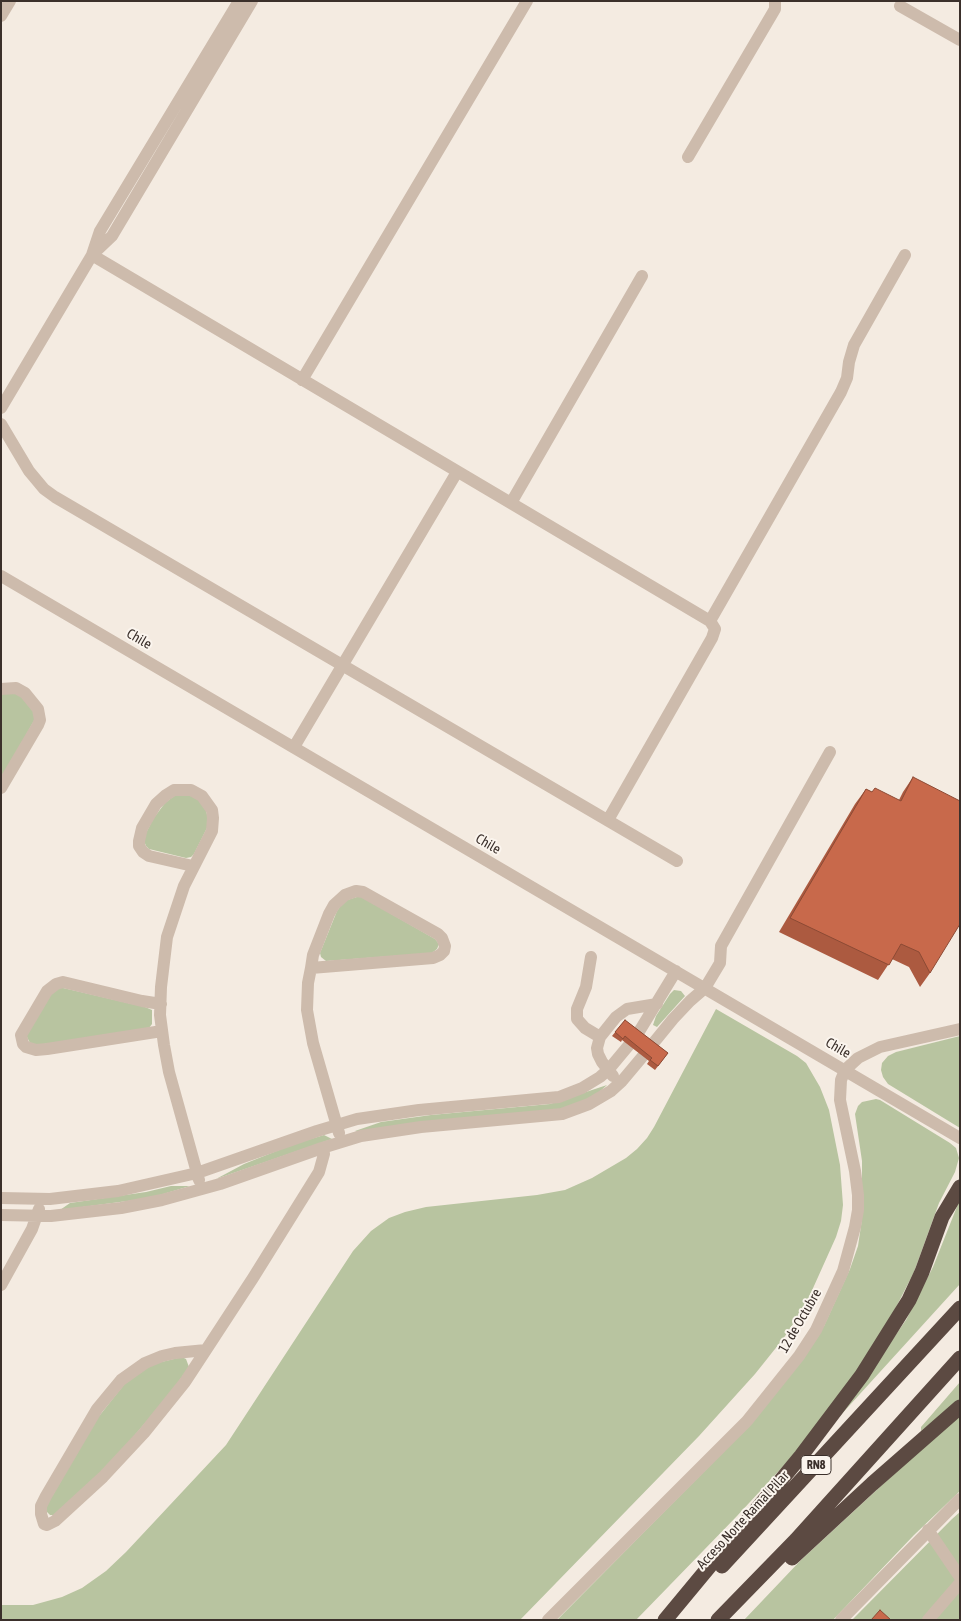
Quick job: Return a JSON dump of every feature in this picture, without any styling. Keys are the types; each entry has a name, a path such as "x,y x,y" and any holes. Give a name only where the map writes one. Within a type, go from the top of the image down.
{"highway":[{"path":"665,1620 801,1456 862,1375 909,1300 922,1272 942,1217 960,1187"},
{"name":"Acceso Norte Ramal Pilar","path":"670,1620 758,1528 960,1308"},
{"name":"RN8","path":"718,1620 796,1540 960,1358"},
{"path":"725,1620 872,1484 960,1407"}],"street":[{"path":"1,16 10,1"},
{"path":"1,408 92,255 100,231 239,1"},
{"path":"92,255 112,236 252,1"},
{"path":"302,380 527,1"},
{"path":"688,157 775,9 775,1"},
{"path":"900,6 960,40"},
{"path":"92,255 710,620 714,629 712,638 608,820"},
{"path":"710,620 841,392 847,378 854,345 905,255"},
{"path":"511,503 642,276"},
{"path":"1,424 29,471 44,489 55,497 676,860"},
{"path":"294,747 457,472"},
{"name":"Chile","path":"1,576 960,1138"},
{"path":"1,689 16,688 25,693 38,709 40,720 1,788"},
{"path":"637,1036 654,1042 690,1001 705,988 720,963 722,946 830,752"},
{"path":"193,866 150,856 143,852 139,846 142,828 156,804 174,790 191,790 197,793 207,802 212,810 214,824 184,886 167,937 161,1004 162,1031 169,1072 202,1189"},
{"path":"310,968 433,958 440,955 444,951 445,946 438,934 370,895 356,891 339,899 329,914 313,954 310,968 309,1025 341,1142"},
{"path":"590,957 586,987 577,1009 577,1020 585,1028 600,1037"},
{"path":"1,1198 41,1199 118,1191 197,1173 337,1125 388,1114 559,1097 582,1088 609,1069 637,1036 676,971"},
{"path":"161,1004 63,982 56,984 47,991 21,1035 23,1044 36,1050 102,1042 137,1034 162,1031"},
{"path":"614,1090 609,1069 602,1062 598,1054 597,1048 600,1037 616,1017 627,1009 657,1004"},
{"path":"845,1070 858,1058 880,1047 960,1029"},
{"path":"1,1215 38,1216 121,1208 202,1189 361,1136 398,1130 557,1115 581,1108 614,1090 643,1056"},
{"name":"12 de Octubre","path":"548,1620 747,1421 799,1356 816,1330 843,1271 858,1210 855,1171 840,1100 841,1080 845,1070"},
{"path":"206,1350 175,1352 162,1356 145,1363 121,1380 97,1409 46,1496 41,1506 44,1524 48,1525 55,1521 103,1477 144,1433 185,1382 206,1350 319,1172 324,1154 322,1148"},
{"path":"1,1284 32,1229 38,1216 41,1199"},
{"path":"841,1620 928,1530 960,1500"},
{"path":"946,1513 960,1511"},
{"path":"928,1530 960,1577"},
{"path":"928,1620 960,1583"}],"green space":[{"path":"1,692 12,692 27,699 36,717 1,780"},
{"path":"185,794 198,798 206,810 209,824 194,854 186,858 149,849 144,841 153,819 165,803 174,796"},
{"path":"360,896 435,939 439,944 437,949 432,953 326,961 321,957 320,953 337,911 344,901"},
{"path":"59,987 145,1007 152,1010 152,1024 149,1028 92,1040 31,1045 26,1035 51,994"},
{"path":"674,990 681,991 685,996 657,1027 653,1025 656,1016"},
{"path":"716,1009 797,1056 806,1063 820,1087 829,1110 840,1165 843,1205 836,1237 805,1306 783,1339 755,1374 699,1436 520,1620 1,1620 1,1605 33,1605 62,1597 82,1588 106,1571 126,1552 226,1445 353,1251 371,1231 389,1218 426,1207 537,1195 565,1190 592,1178 626,1158 647,1138 654,1127"},
{"path":"960,1036 960,1128 888,1084 881,1070 882,1063 888,1056 896,1052"},
{"path":"607,1085 595,1096 568,1108 360,1132 355,1131 381,1122 431,1115 550,1104"},
{"path":"876,1099 950,1143 956,1148 959,1158 955,1172 939,1203 914,1272 891,1317 868,1355 817,1426 787,1462 636,1620 557,1620 749,1426 824,1326 850,1269 858,1246 862,1219 862,1161 855,1114 862,1102"},
{"path":"324,1135 332,1139 216,1179 244,1164 294,1144"},
{"path":"171,1186 190,1186 150,1198 60,1210 70,1203 146,1192"},
{"path":"960,1199 960,1284 839,1417 906,1320 933,1267"},
{"path":"182,1357 186,1359 189,1367 169,1395 111,1463 56,1515 50,1515 46,1511 47,1505 96,1420 126,1382 153,1364"},
{"path":"960,1382 960,1400 921,1431 921,1427"},
{"path":"960,1413 960,1491 914,1535 833,1620 744,1620 801,1560"},
{"path":"960,1512 960,1620 852,1620 952,1519"}],"building":[{"path":"913,777 960,801 960,924 930,973 919,952 901,944 889,965 790,918 866,789 872,792 875,788 901,801"},
{"path":"625,1020 668,1053 658,1066 650,1060 652,1058 625,1036 623,1039 615,1032"},
{"path":"880,1610 891,1620 871,1620"}]}
